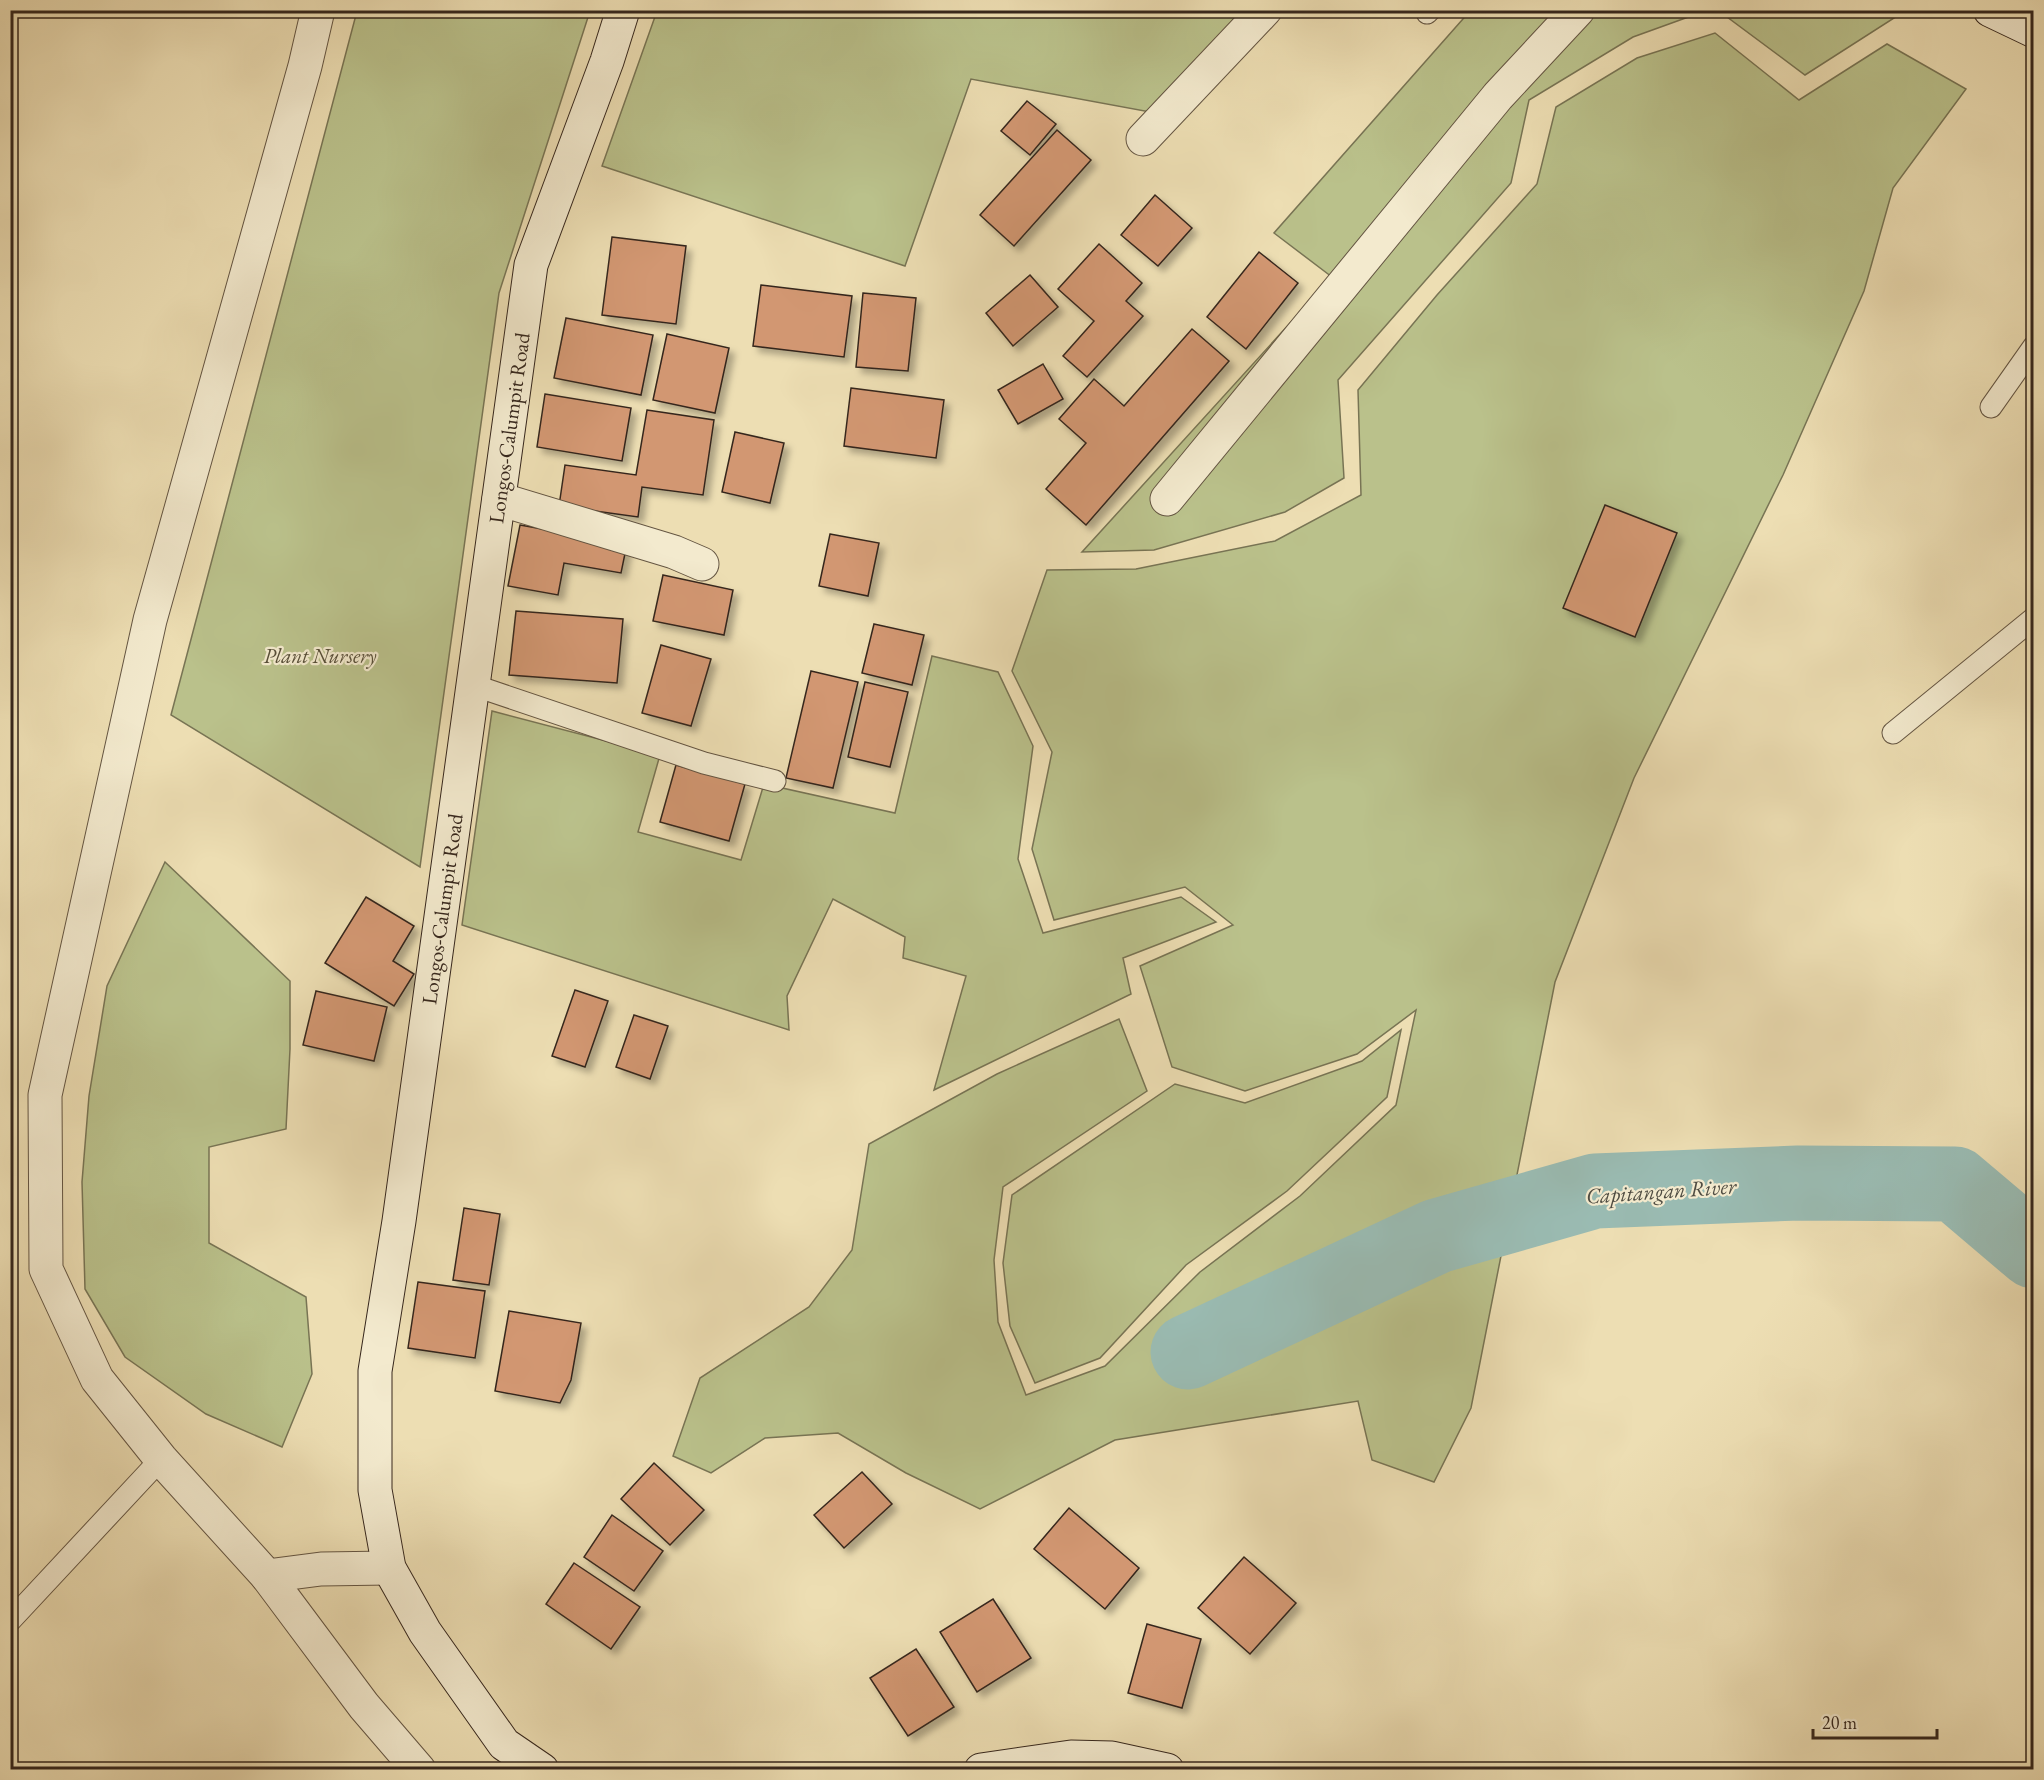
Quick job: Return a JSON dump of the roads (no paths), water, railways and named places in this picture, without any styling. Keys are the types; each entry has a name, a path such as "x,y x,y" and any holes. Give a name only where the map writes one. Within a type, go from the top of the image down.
{"street":[{"path":"318,10 302,77 150,620 45,1095 46,1269 96,1379 161,1459 267,1576 364,1706 419,1770"},
{"name":"Longos-Calumpit Road","path":"542,1770 504,1744 425,1632 389,1568 375,1490 375,1371 399,1221 531,266 607,61 623,10"},
{"path":"1143,139 1265,10"},
{"path":"1167,499 1498,96 1578,10"},
{"path":"1990,10 2034,30"},
{"path":"499,499 674,552 702,564"},
{"path":"267,1576 321,1569 389,1568"},
{"path":"981,1770 1079,1764 1112,1758 1167,1770"}],"lane":[{"path":"1991,407 2034,346"},
{"path":"1893,733 2034,618"},
{"path":"473,685 704,763 776,781"},
{"path":"10,1622 161,1459"}],"waterway":[{"name":"Capitangan River","path":"1188,1352 1437,1236 1595,1191 1798,1183 1955,1184 2034,1251"}],"park label":[{"name":"Plant Nursery","path":"320,655"}]}
